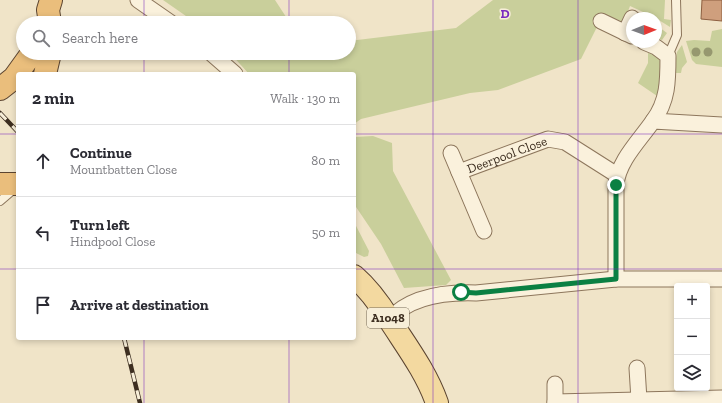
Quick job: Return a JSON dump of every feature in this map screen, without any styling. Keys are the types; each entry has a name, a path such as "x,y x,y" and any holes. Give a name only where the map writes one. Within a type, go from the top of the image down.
{"highway":[{"path":"18,72 27,60"},
{"path":"45,72 48,60"},
{"path":"0,89 16,75"},
{"path":"0,93 16,93"},
{"path":"0,184 16,185"}],"main road":[{"name":"A1048","path":"356,278 376,298 389,320 415,357 437,403"}],"street":[{"path":"138,0 162,16"},
{"path":"601,20 626,33"},
{"path":"616,279 617,175 663,106 666,92 668,56 657,48"},
{"path":"219,60 233,72"},
{"path":"653,121 722,125"},
{"name":"Deerpool Close","path":"459,172 548,139 563,141 617,175"},
{"name":"Deerpool Close","path":"451,153 484,231"},
{"path":"389,320 397,311 425,297 616,279 722,279"},
{"path":"637,368 639,400"},
{"path":"555,384 555,402 722,398"}],"lane":[{"path":"668,56 677,35 676,0"},
{"path":"0,201 16,187"}],"green space":[{"path":"163,0 275,0 285,16 186,16"},
{"path":"493,0 665,0 664,19 671,20 670,27 662,22 662,12 643,12 630,6 628,12 626,12 624,22 603,15 581,59 498,90 470,93 361,119 356,123 356,72 247,72 236,60 356,60 356,40 456,28"},
{"path":"662,29 667,33 662,40"},
{"path":"722,29 722,67 696,64 692,60 686,41 710,41 712,31"},
{"path":"682,45 687,62 682,68 681,73 674,73 677,52"},
{"path":"648,53 661,59 660,98 638,83 648,63"},
{"path":"373,136 392,143 393,171 451,280 446,285 404,288 381,244 356,207 356,137"},
{"path":"356,226 369,251 368,256 364,257 356,253"}],"building":[{"path":"702,0 722,0 722,21 701,19"}],"railway":[{"path":"0,113 16,130"},
{"path":"124,340 140,403"}],"route":[{"path":"461,292 476,293 616,279 616,185"}]}
